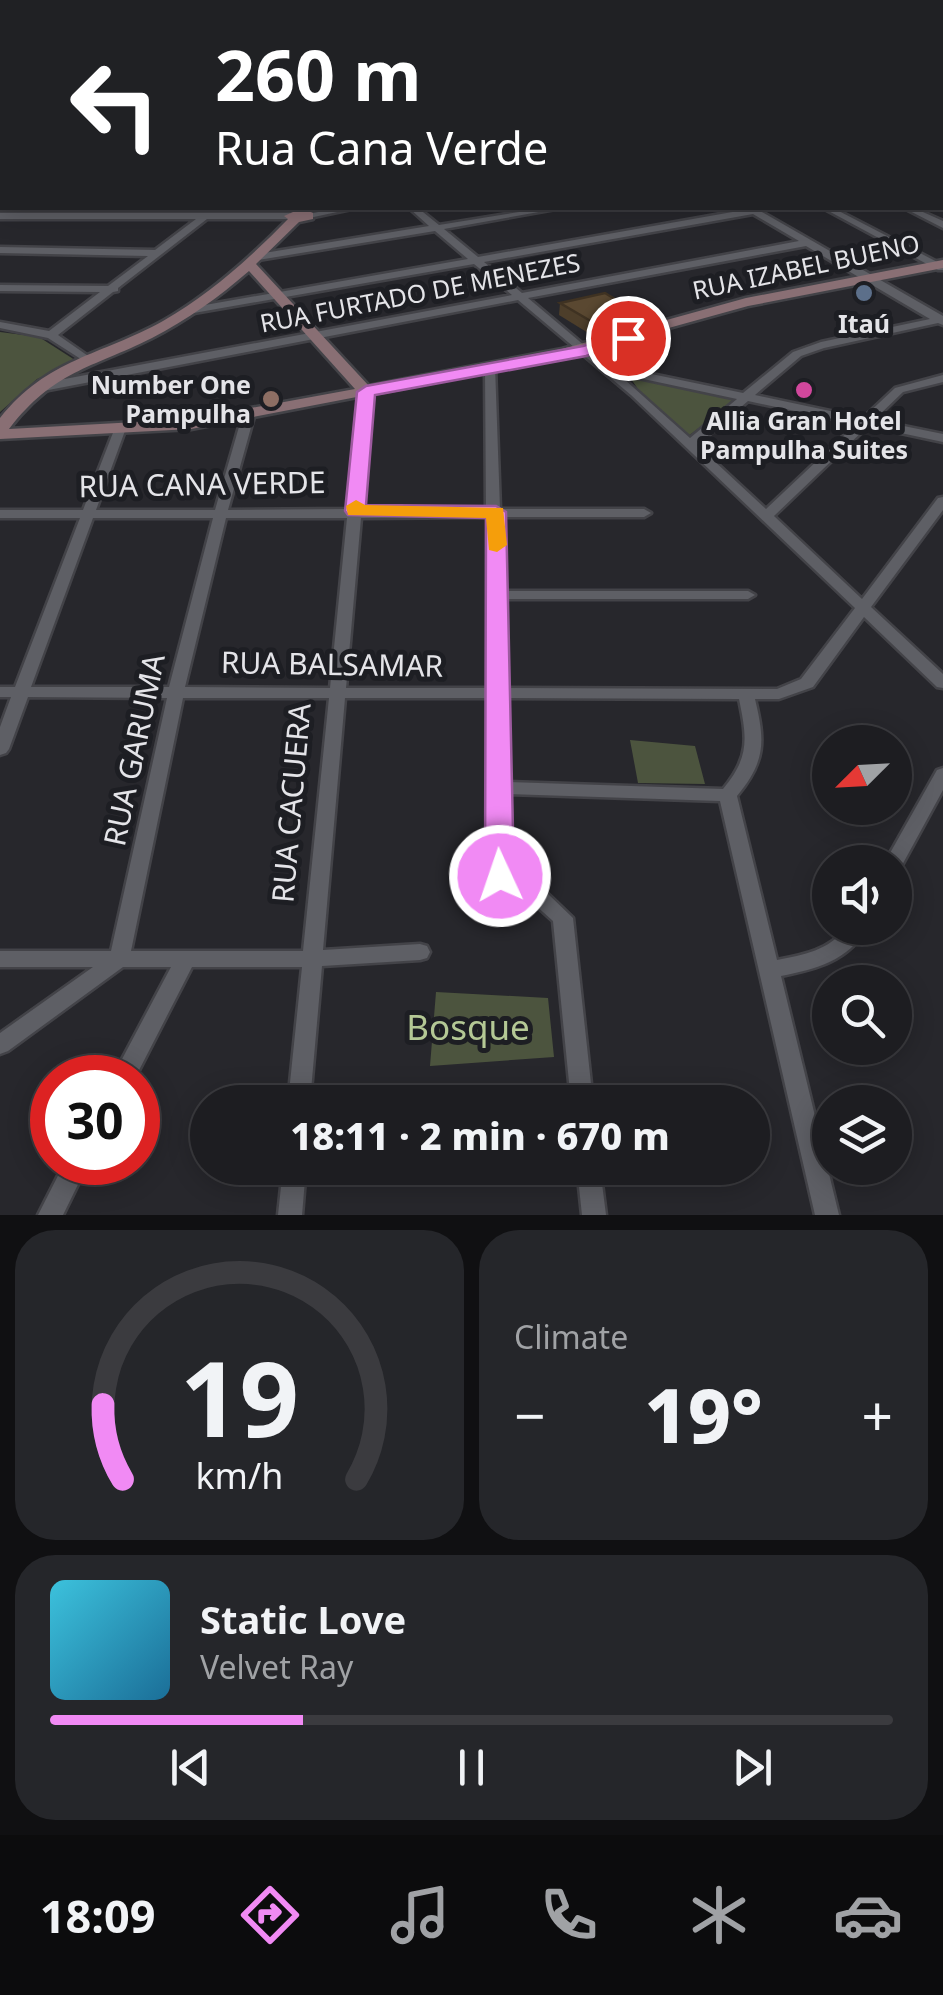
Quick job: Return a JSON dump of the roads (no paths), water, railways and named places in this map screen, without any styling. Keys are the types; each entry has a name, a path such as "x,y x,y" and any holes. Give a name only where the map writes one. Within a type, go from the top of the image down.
{"street":[{"path":"0,216 331,210"},
{"path":"416,210 524,296 581,352 620,381 943,683"},
{"path":"251,266 438,227 544,210"},
{"path":"188,311 747,210"},
{"path":"754,210 942,320"},
{"path":"830,210 940,266"},
{"path":"912,210 943,225"},
{"path":"51,335 114,289 204,213"},
{"path":"0,431 38,388 86,360 148,335 251,266 299,213"},
{"name":"RUA FURTADO DE MENEZES","path":"38,388 810,242"},
{"path":"0,250 158,253"},
{"path":"251,266 366,392"},
{"name":"RUA IZABEL BUENO","path":"0,431 190,424 581,352 750,304 940,266"},
{"path":"0,288 114,289"},
{"path":"689,444 798,354 821,344 942,320"},
{"path":"0,325 51,335 86,360"},
{"path":"581,352 634,374 943,438"},
{"path":"490,368 496,512 498,862 504,886 540,898 563,918 580,1085"},
{"path":"620,381 620,377 634,374"},
{"path":"766,518 899,390 943,378"},
{"name":"RUA CACUERA","path":"300,1085 366,392"},
{"name":"RUA GARUMA","path":"119,959 175,691 219,511 249,413"},
{"path":"0,749 120,428"},
{"name":"RUA BALSAMAR","path":"0,692 779,694 807,683 943,501"},
{"name":"RUA CANA VERDE","path":"0,514 644,512"},
{"path":"497,594 748,594"},
{"path":"728,795 752,764 756,743 746,695"},
{"path":"903,845 943,774"},
{"path":"496,788 728,795"},
{"path":"728,795 828,1215"},
{"path":"770,970 822,960 843,945"},
{"path":"0,959 310,959 420,952"},
{"path":"0,1045 119,959"},
{"path":"135,1055 186,959"},
{"path":"50,1215 66,1185"},
{"path":"290,1215 293,1185"},
{"path":"591,1185 594,1215"}],"place":[{"name":"Itaú","path":"864,293"},
{"name":"Allia Gran Hotel Pampulha Suites","path":"804,390"},
{"name":"Number One Pampulha","path":"271,399"}],"park label":[{"name":"Bosque","path":"468,1028"}]}
